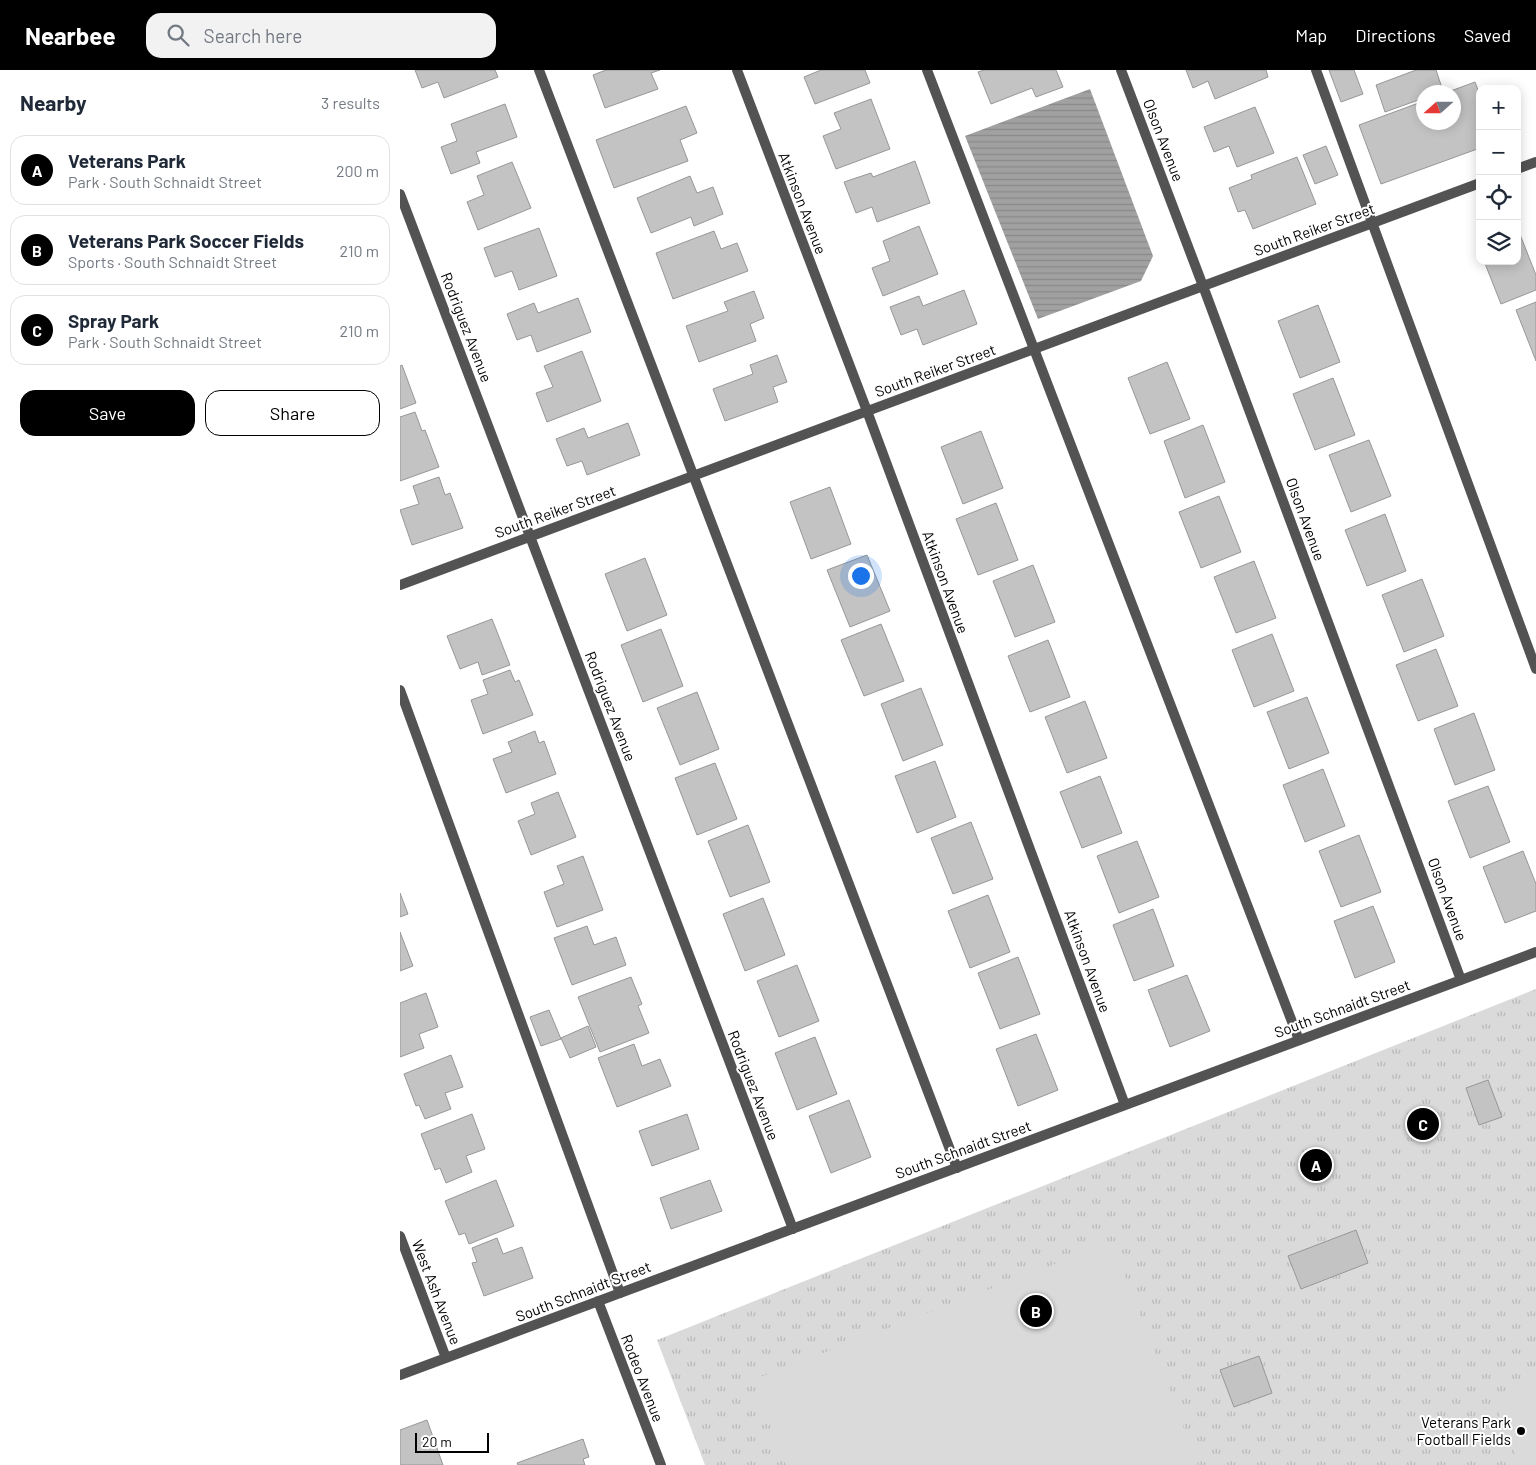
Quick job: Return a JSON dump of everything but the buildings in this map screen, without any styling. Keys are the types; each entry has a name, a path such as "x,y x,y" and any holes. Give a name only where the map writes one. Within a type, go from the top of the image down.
{"street":[{"path":"539,70 957,1168"},
{"name":"Atkinson Avenue","path":"737,70 867,411 1125,1105"},
{"path":"927,70 1299,1040"},
{"name":"Olson Avenue","path":"1121,70 1204,286 1461,980"},
{"path":"1316,70 1536,669"},
{"path":"1521,168 1536,162"},
{"name":"South Reiker Street","path":"400,585 1476,184"},
{"name":"Rodriguez Avenue","path":"400,194 793,1229"},
{"path":"400,690 620,1293"},
{"name":"South Schnaidt Street","path":"400,1375 1536,952"},
{"name":"West Ash Avenue","path":"400,1236 446,1358"},
{"name":"Rodeo Avenue","path":"598,1301 661,1465"}],"green space":[{"path":"1536,989 1536,1465 705,1465 657,1340"},
{"path":"1112,1242 1198,1465 786,1465 753,1380"},
{"name":"Veterans Park Football Fields","path":"1536,1379 1536,1465 1520,1465 1492,1397"}],"shaded area":[{"path":"1090,89 1153,256 1141,281 1038,319 965,136"}],"place":[{"name":"Spray Park","path":"1423,1124"},
{"name":"Veterans Park","path":"1316,1165"},
{"name":"Veterans Park Soccer Fields","path":"1036,1311"},
{"name":"Veterans Park Football Fields","path":"1521,1431"}]}
